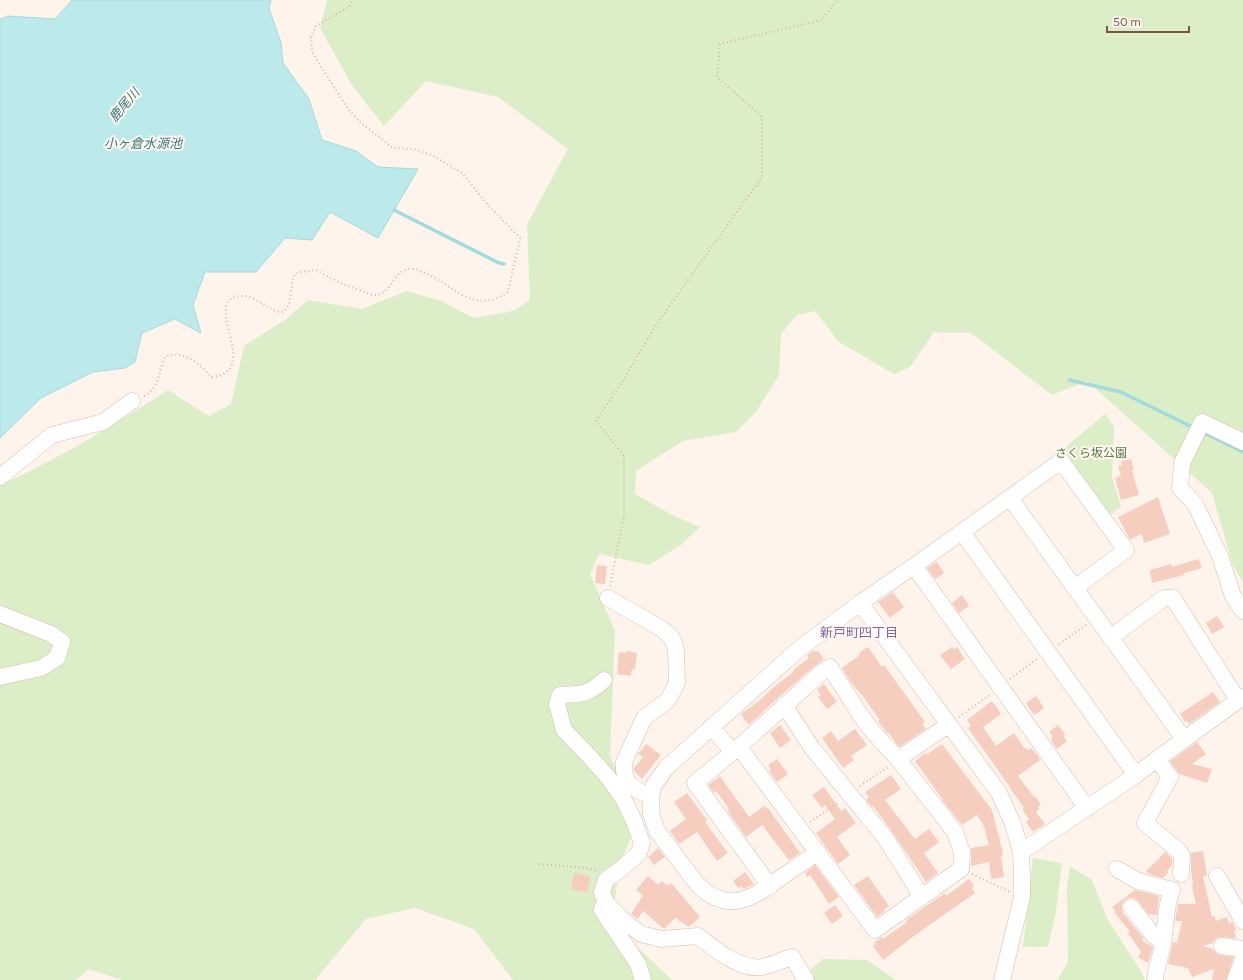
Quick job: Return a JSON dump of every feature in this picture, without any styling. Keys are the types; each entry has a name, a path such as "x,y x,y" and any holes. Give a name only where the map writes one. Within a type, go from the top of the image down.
{"street":[{"path":"0,477 52,435 103,422 132,401"},
{"path":"1243,442 1202,422 1182,463 1180,488 1195,504 1220,556 1233,596 1243,611"},
{"path":"818,852 754,896 741,901 724,901 716,898 703,890 697,884 657,831 651,814 651,796 654,785 666,768 799,649 860,603 1061,461 1126,550 1075,588"},
{"path":"1010,498 1184,740"},
{"path":"962,532 1136,775"},
{"path":"914,566 999,687 1087,808"},
{"path":"608,598 662,629 674,642 677,683 668,700 644,718 624,762 624,771 630,785 651,796"},
{"path":"1021,852 1136,775 1240,699 1173,598 1164,598 1110,638"},
{"path":"860,603 999,793 1013,824 1021,852 1022,897 1002,980"},
{"path":"0,614 51,634 62,642 57,658 42,668 0,677"},
{"path":"711,727 736,750 818,852 875,930 961,869 962,852 955,832 898,759 864,719 830,667 822,672 736,750 695,783 770,886"},
{"path":"604,680 594,689 583,694 560,695 556,704 564,730 607,776 624,800 642,843 639,853 606,880 602,892 606,903 624,921 641,934 661,939 698,936 723,955 746,966 753,968 762,967 792,957 806,980"},
{"path":"784,706 812,748 886,839 922,897"},
{"path":"898,759 948,725"},
{"path":"1157,759 1170,777 1145,823 1180,852 1182,856 1181,874"},
{"path":"1117,869 1138,881 1172,890 1168,898 1163,942 1155,970 1155,980"},
{"path":"1217,876 1243,921"},
{"path":"606,903 602,910 638,964 644,980"},
{"path":"1131,907 1153,935 1163,942"},
{"path":"1222,946 1243,949"},
{"path":"1235,980 1243,959"}],"path":[{"path":"132,401 146,396 152,391 156,384 164,359 168,356 175,354 185,356 212,377 226,373 232,366 233,355 226,304 236,297 246,296 262,302 278,312 283,312 289,305 293,278 300,272 316,270 340,283 378,296 383,294 397,275 404,269 414,268 429,275 465,297 482,302 500,298 508,292 520,238 488,205 462,173 432,155 414,148 393,148 360,122 348,109 312,51 311,36 316,26 350,6 352,0"},
{"path":"608,598 624,516 624,456 596,421 622,382 656,325 762,177 762,117 717,77 720,44 822,20 837,0"},
{"path":"948,725 1095,618"},
{"path":"539,864 587,868 602,873 606,880"},
{"path":"961,869 1022,897"}],"green space":[{"path":"327,0 1243,0 1243,583 1232,563 1212,493 1087,381 1052,395 971,333 934,332 910,367 894,374 839,342 815,311 797,315 781,334 779,375 756,412 736,432 683,441 636,471 635,494 672,515 700,527 682,544 649,565 599,554 590,574 615,631 610,756 640,814 619,867 612,923 672,980 513,980 474,929 415,908 366,919 315,980 122,980 89,969 76,980 0,980 0,485 44,464 86,441 168,390 209,416 231,404 244,346 286,319 308,300 362,309 407,291 441,301 474,318 513,311 530,300 527,224 568,149 498,97 426,81 384,126 352,85 320,28"},
{"name":"さくら坂公園","path":"1105,414 1114,426 1112,477 1121,507 1110,515 1063,449"},
{"path":"1033,858 1062,863 1056,912 1048,947 1023,947"},
{"path":"1070,866 1092,880 1108,920 1145,980 1057,980 1068,962 1067,887"},
{"path":"823,959 867,960 896,980 799,980"}],"water":[{"name":"小ヶ倉水源池","path":"72,0 271,0 269,9 281,42 283,63 309,99 322,140 356,151 378,167 418,169 378,238 330,212 312,240 285,238 256,272 205,272 193,305 201,333 175,319 142,333 135,362 125,368 93,372 41,398 0,438 0,19 8,16 55,19"}],"building":[{"path":"1131,459 1134,470 1132,470 1139,495 1121,500 1115,478 1121,476 1118,466 1122,465 1121,461"},
{"path":"1158,497 1170,534 1144,543 1142,534 1130,540 1118,517"},
{"path":"1199,559 1202,568 1184,573 1184,575 1152,583 1150,570 1171,564 1172,567"},
{"path":"937,562 944,573 935,579 927,568"},
{"path":"597,565 607,566 605,584 595,583"},
{"path":"893,592 904,607 890,618 878,602"},
{"path":"962,595 969,606 959,613 952,603"},
{"path":"1217,616 1224,627 1212,634 1206,623"},
{"path":"868,647 882,667 884,665 925,722 922,724 926,729 899,747 878,721 880,720 850,681 842,668"},
{"path":"952,647 954,649 957,647 965,659 951,669 940,655"},
{"path":"814,650 816,652 818,651 824,659 779,697 749,725 741,714 791,674 794,671 793,670 809,658 807,655"},
{"path":"626,651 637,653 635,669 632,669 631,676 617,674 619,652 626,653"},
{"path":"824,684 837,702 827,709 818,697 821,695 817,690"},
{"path":"1213,692 1220,702 1189,724 1187,721 1185,722 1180,714"},
{"path":"1036,696 1044,708 1034,715 1026,703"},
{"path":"992,701 1001,714 983,727 996,746 1014,733 1025,749 1026,748 1028,750 1031,748 1040,760 1018,776 1041,805 1038,807 1039,809 1036,812 1045,824 1033,832 1026,822 1029,819 1022,809 1024,808 968,728 971,726 967,720"},
{"path":"780,725 791,740 780,748 770,733"},
{"path":"1058,725 1065,734 1063,736 1067,741 1057,749 1051,741 1053,736 1049,732"},
{"path":"855,729 867,745 851,756 854,760 843,768 822,738 831,731 838,741"},
{"path":"1197,742 1206,754 1192,764 1212,769 1207,783 1179,774 1170,761"},
{"path":"646,744 661,755 642,779 634,771 634,768 643,757 638,754"},
{"path":"942,744 992,810 1002,849 1003,855 1001,856 1004,877 991,879 989,862 971,866 971,848 989,845 983,824 977,815 962,825 942,800 915,761 925,753 926,755"},
{"path":"777,759 788,774 777,782 769,771 771,769 768,765"},
{"path":"891,775 901,789 885,800 915,839 929,829 939,842 924,853 938,873 926,882 893,833 873,806 872,807 866,800 869,797 865,792"},
{"path":"720,776 749,817 764,806 767,809 768,808 800,853 789,860 762,825 746,837 716,791 714,793 708,785"},
{"path":"824,787 841,811 845,808 856,823 837,837 850,855 838,864 816,833 835,819 825,805 822,808 812,795"},
{"path":"687,793 707,820 705,822 728,853 717,861 697,832 679,844 670,831 686,819 674,802"},
{"path":"658,848 665,857 654,865 648,857"},
{"path":"1203,851 1207,876 1203,876 1212,917 1215,916 1216,921 1227,917 1229,923 1233,922 1236,930 1234,931 1236,938 1219,937 1213,943 1203,946 1213,949 1220,955 1234,957 1226,980 1212,980 1214,969 1192,977 1188,968 1168,964 1173,942 1177,943 1182,921 1175,921 1178,904 1196,904 1192,886 1191,853"},
{"path":"1165,852 1172,858 1172,865 1167,871 1168,873 1163,878 1149,874 1146,871"},
{"path":"815,865 839,897 829,904 810,875 807,877 805,873"},
{"path":"745,872 754,884 743,889 741,886 738,888 733,881"},
{"path":"574,873 590,876 587,893 571,889"},
{"path":"648,876 658,885 662,881 666,885 672,884 700,917 689,927 675,918 664,929 643,911 638,919 631,914 643,896 636,890"},
{"path":"868,876 889,906 877,917 854,885"},
{"path":"969,879 974,886 972,888 975,893 883,960 873,946 876,944 875,942 882,937 883,939 907,922 906,920 945,893 946,896"},
{"path":"1135,890 1159,896 1157,915 1148,914 1134,898 1125,899 1122,904 1123,913 1144,939 1141,940 1153,947 1148,963 1138,957 1141,952 1128,933 1130,932 1114,912 1114,908 1111,908"},
{"path":"835,905 843,916 832,924 824,913"}],"waterway":[{"path":"394,210 499,263 504,264"},
{"path":"1069,380 1121,392 1194,428"},
{"path":"1202,432 1243,452"}],"district":[{"name":"新戸町四丁目","path":"859,632"}],"water label":[{"name":"鹿尾川","path":"124,105"}]}
